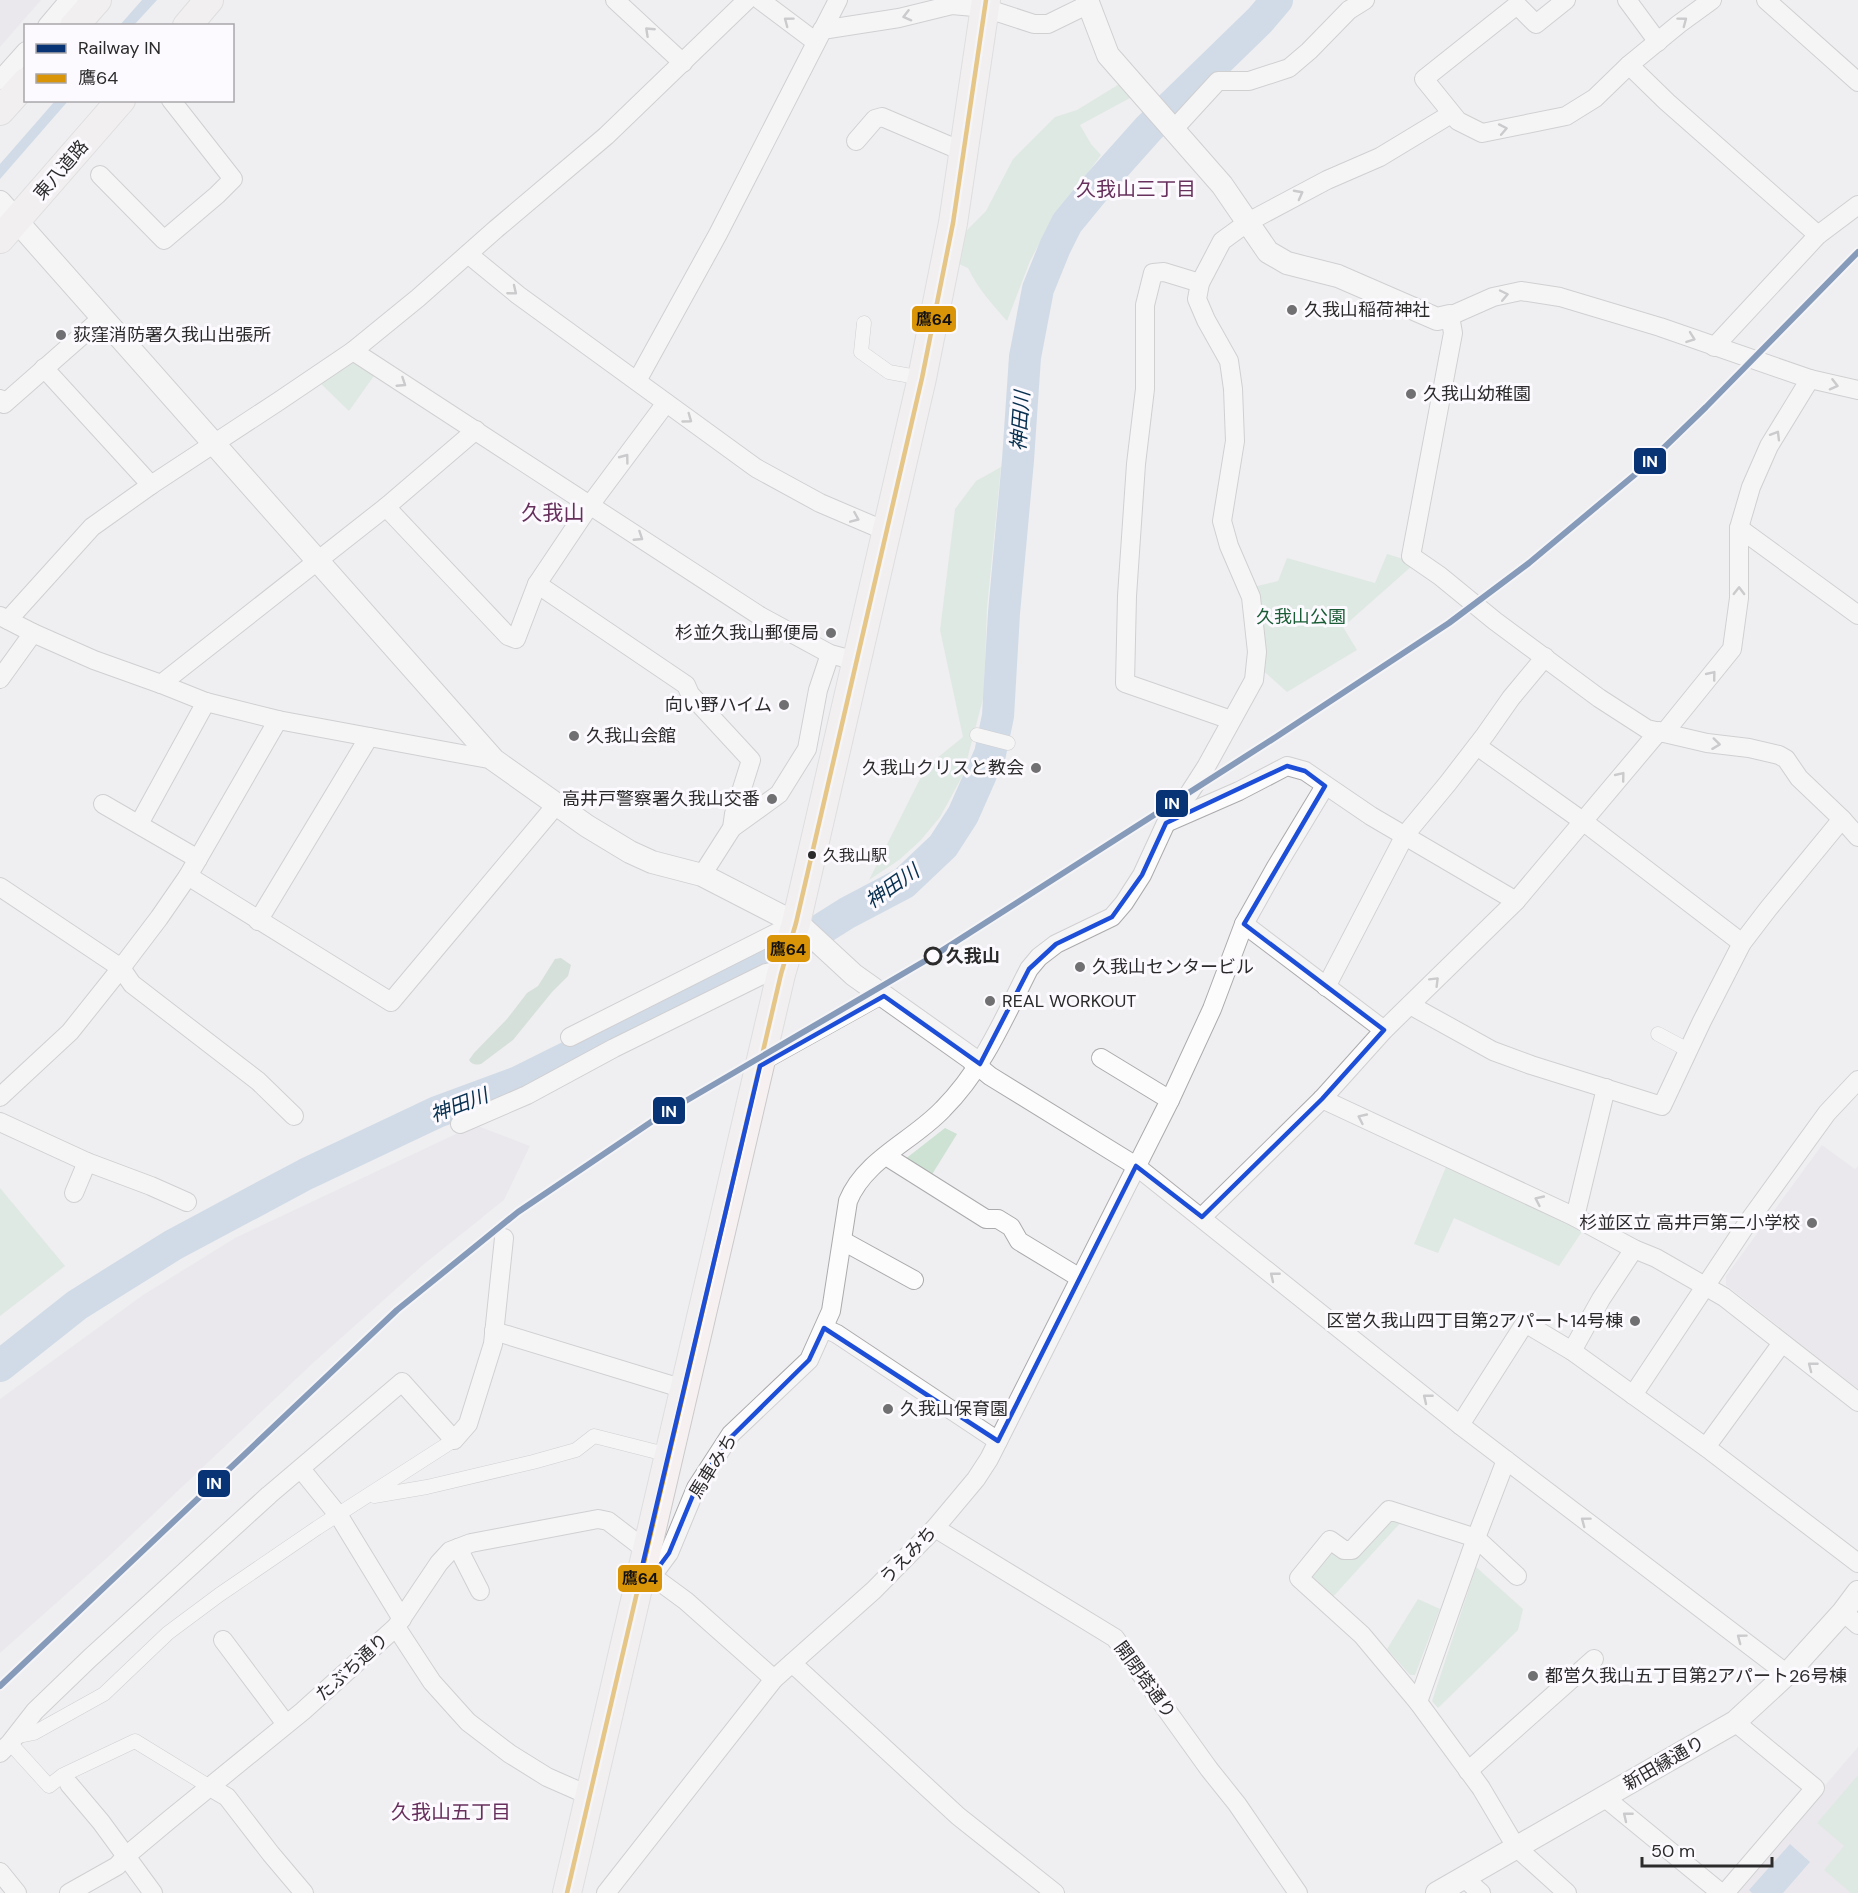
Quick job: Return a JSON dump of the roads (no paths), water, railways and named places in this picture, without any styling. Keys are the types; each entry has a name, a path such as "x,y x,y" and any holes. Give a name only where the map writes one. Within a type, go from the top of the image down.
{"main road":[{"path":"76,24 97,0"},
{"path":"189,24 209,0"},
{"path":"567,1893 588,1795 645,1570 684,1389 783,967 797,926 843,658 888,531 922,378 953,223 985,4"},
{"path":"0,111 24,84"},
{"name":"東八道路","path":"6,221 120,102"}],"street":[{"path":"49,24 69,0"},
{"path":"615,0 683,63"},
{"path":"494,760 278,720 206,702 94,660 4,618 92,527 151,485 353,351 606,136 747,0"},
{"path":"760,0 819,36 952,4 985,4 1034,24 1048,24 1088,2 1108,55 1222,185 1268,252 1287,263 1338,276 1437,319 1450,316 1492,297 1521,291 1560,297 1660,327 1810,379 1858,390"},
{"path":"637,381 718,234 838,0"},
{"path":"1166,123 1218,81 1250,81 1289,68 1310,51 1347,5 1365,0"},
{"path":"1566,0 1536,24 1517,5 1424,79 1458,122 1482,133 1566,116 1595,98 1629,65 1712,0"},
{"path":"1627,0 1658,42"},
{"path":"1766,0 1858,82"},
{"path":"0,80 24,53"},
{"path":"1629,65 1667,102 1818,235"},
{"path":"100,175 164,240 233,179 173,102"},
{"path":"998,1441 837,1334 824,1328 831,1311 848,1201 854,1187 864,1174 943,1110 979,1067 1029,969 1039,957 1056,944 1112,917 1124,903 1142,875 1166,823 1206,767 1254,680 1257,652 1251,597 1229,546 1222,521 1235,441 1233,388 1229,361 1197,299 1200,283 1222,242 1248,222 1327,180 1380,157 1451,114"},
{"path":"856,141 875,119 882,117 964,152"},
{"path":"1718,348 1818,235 1858,205"},
{"path":"6,221 103,317 494,760 588,826 630,852 652,862 702,875 826,944 854,975 971,1058 990,1076 1136,1166 1460,1425 1787,1674"},
{"path":"468,254 518,295 756,468 820,503 888,531"},
{"path":"1200,283 1164,272 1153,273 1145,304 1145,389 1136,464 1127,596 1125,683 1231,720"},
{"path":"1410,1005 1493,1051 1662,1106 1742,943 1852,824 1813,792 1799,778 1786,759 1779,754 1707,743 1647,729 1599,698 1411,556 1453,333 1450,316"},
{"path":"0,399 4,404 103,317"},
{"path":"864,323 861,352 889,372 922,378"},
{"path":"353,351 760,616 843,658 818,690 807,749 779,794 732,828 702,875"},
{"path":"44,368 151,485"},
{"path":"1202,1217 1322,1099 1384,1030 1516,901 1732,649 1739,598 1739,528 1751,487 1770,446 1810,379"},
{"path":"386,507 508,636 516,639 537,584 590,505 666,403"},
{"path":"161,684 386,507 476,430"},
{"path":"1739,528 1858,615"},
{"path":"537,584 686,685 690,694 751,760 734,814 732,828"},
{"path":"0,679 33,633"},
{"path":"1326,987 1405,835 1545,657"},
{"path":"139,824 206,702"},
{"path":"0,1097 70,1032 159,918 188,876 278,720"},
{"path":"977,735 1008,743"},
{"path":"258,921 369,737"},
{"path":"1477,746 1584,822 1742,943"},
{"path":"1166,823 1239,791 1287,766 1305,771 1371,816 1516,901"},
{"name":"うえみち","path":"606,1893 774,1679 874,1590 934,1528 976,1479 989,1459 1170,1100 1212,1009 1244,924 1325,786"},
{"path":"103,804 198,859"},
{"path":"188,876 391,1002 557,804"},
{"path":"0,887 121,968 132,984 258,1081 294,1116"},
{"path":"1244,924 1384,1030"},
{"path":"570,1037 797,926"},
{"path":"460,1124 527,1095 614,1048 766,973 783,967"},
{"path":"760,1066 884,996"},
{"path":"1658,1034 1688,1050"},
{"path":"1101,1058 1170,1100"},
{"path":"1633,1395 1748,1222 1827,1113 1858,1080"},
{"path":"1575,1217 1606,1088"},
{"path":"1322,1099 1575,1217 1634,1249 1656,1258 1724,1297 1858,1402"},
{"path":"0,1122 87,1162 187,1202"},
{"path":"886,1156 986,1220 998,1219 1011,1227 1019,1240 1080,1278"},
{"path":"75,1193 87,1162"},
{"path":"8,1744 34,1733 104,1694 177,1626 298,1541 454,1440 468,1424 488,1362 494,1331 504,1238"},
{"path":"843,1241 914,1280"},
{"path":"1572,1351 1601,1299 1634,1249"},
{"path":"1460,1425 1525,1323 1572,1351 1706,1447 1858,1563"},
{"name":"馬車みち","path":"645,1570 669,1553 696,1488 722,1446 745,1420 809,1360 824,1328"},
{"path":"494,1331 684,1389"},
{"path":"1706,1447 1782,1342"},
{"path":"8,1744 35,1711 90,1658 269,1495 402,1382 454,1440"},
{"path":"369,1496 427,1487 533,1462 576,1450 594,1436 669,1455"},
{"path":"1418,1702 1506,1460"},
{"path":"301,1469 339,1516 432,1682 468,1722 510,1754 547,1777 588,1795"},
{"path":"1516,1576 1476,1538 1389,1510 1352,1550 1344,1550 1330,1540 1299,1578 1362,1635 1418,1702 1481,1788 1516,1847 1567,1893"},
{"name":"たぶち通り","path":"69,1893 117,1866 126,1856 303,1711 399,1623 439,1563 450,1551 471,1543 598,1519 608,1521 645,1570 686,1601 774,1679"},
{"name":"開閉塔通り","path":"934,1528 1115,1638 1209,1769 1237,1804 1298,1893"},
{"path":"458,1548 480,1591"},
{"name":"新田縁通り","path":"1437,1893 1735,1722 1850,1619 1858,1592"},
{"path":"223,1641 286,1724"},
{"path":"1468,1771 1594,1659"},
{"path":"792,1663 958,1816 1055,1893"},
{"path":"1604,1797 1723,1893 1815,1788 1735,1722"},
{"path":"8,1744 49,1786 63,1775 135,1741 227,1797 304,1893"},
{"path":"69,1784 101,1822 153,1893"},
{"path":"0,1872 17,1893"},
{"path":"1464,1878 1481,1893"}],"water":[{"path":"142,0 157,0 135,24 121,24"},
{"path":"54,102 67,102 0,179 0,164"},
{"path":"1790,1844 1810,1862 1783,1893 1752,1893 1749,1890"}],"waterway":[{"name":"神田川","path":"0,1366 77,1305 173,1245 306,1174 437,1112 518,1082 804,940 847,913 904,883 943,846 963,815 990,754 998,716 1025,357 1038,289 1067,223 1099,184 1149,128 1260,20 1277,0"}],"rail line":[{"name":"IN","path":"0,1686 397,1310 518,1212 660,1116 935,955 1276,737 1449,623 1529,563 1644,467 1858,252"}],"place":[{"name":"久我山稲荷神社","path":"1292,310"},
{"name":"荻窪消防署久我山出張所","path":"61,335"},
{"name":"久我山幼稚園","path":"1411,394"},
{"name":"杉並久我山郵便局","path":"831,633"},
{"name":"向い野ハイム","path":"784,705"},
{"name":"久我山会館","path":"574,736"},
{"name":"久我山クリスと教会","path":"1036,768"},
{"name":"高井戸警察署久我山交番","path":"772,799"},
{"name":"久我山駅","path":"812,855"},
{"name":"久我山","path":"933,956"},
{"name":"久我山センタービル","path":"1080,967"},
{"name":"REAL WORKOUT","path":"990,1001"},
{"name":"杉並区立 高井戸第二小学校","path":"1812,1223"},
{"name":"区営久我山四丁目第2アパート14号棟","path":"1635,1321"},
{"name":"久我山保育園","path":"888,1409"},
{"name":"都営久我山五丁目第2アパート26号棟","path":"1533,1676"}],"district":[{"name":"久我山三丁目","path":"1136,189"},
{"name":"久我山","path":"553,513"},
{"name":"久我山五丁目","path":"451,1812"}],"park label":[{"name":"久我山公園","path":"1301,617"}]}
